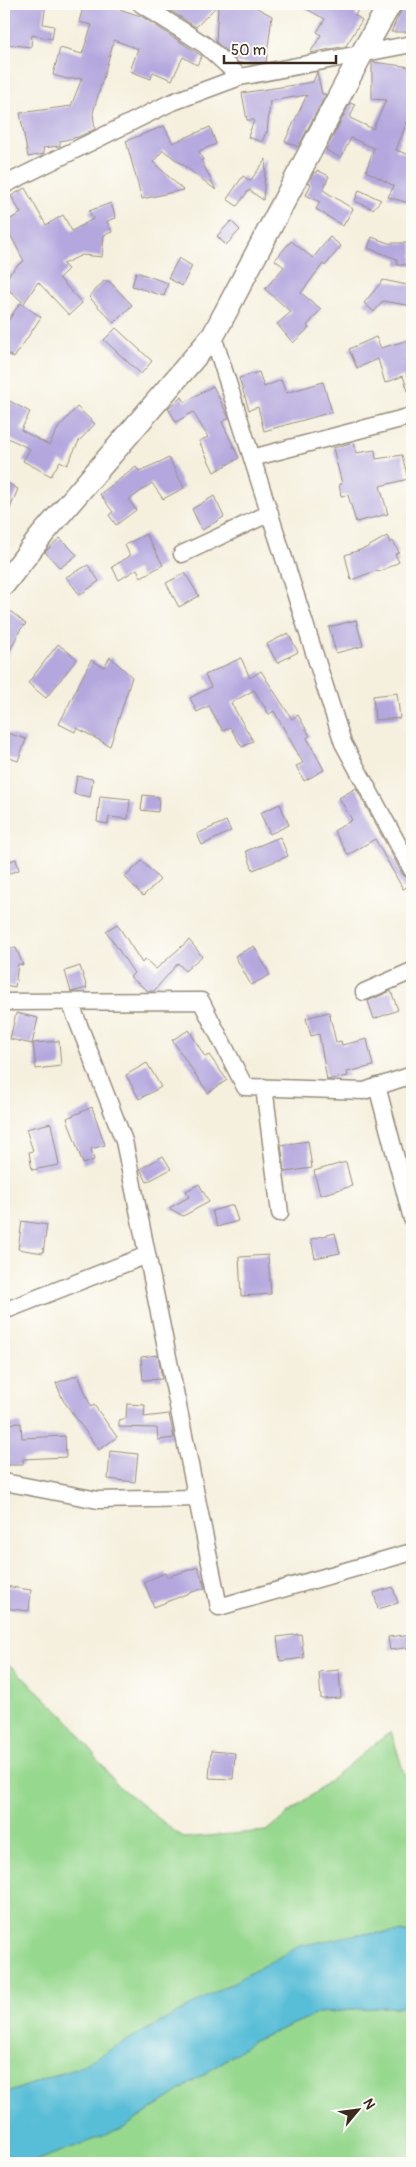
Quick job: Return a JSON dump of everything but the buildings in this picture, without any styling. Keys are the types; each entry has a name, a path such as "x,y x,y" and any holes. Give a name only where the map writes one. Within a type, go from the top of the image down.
{"main road":[{"path":"4,584 42,535 213,336 360,55 390,4"}],"street":[{"path":"140,4 205,45 240,77"},
{"path":"4,184 170,103 240,77 412,44"},
{"path":"213,336 342,744 412,870"},
{"path":"252,458 412,416"},
{"path":"182,554 270,513"},
{"path":"364,992 412,971"},
{"path":"4,1002 201,1001 245,1087 364,1090 412,1075"},
{"path":"70,1002 124,1141 219,1607 412,1552"},
{"path":"377,1086 412,1219"},
{"path":"264,1088 280,1213"},
{"path":"4,1311 147,1255"},
{"path":"4,1482 98,1500 197,1498"}],"green space":[{"path":"4,1664 11,1666 68,1720 117,1785 183,1838 267,1831 391,1731 412,1799 412,1932 358,1934 77,2068 4,2094"},
{"path":"385,2007 412,2007 412,2163 29,2163 122,2129 254,2041 319,2013"}],"water":[{"path":"412,1932 412,2007 385,2007 319,2013 254,2041 122,2129 29,2163 4,2163 4,2094 77,2068 299,1946 358,1934"}]}
